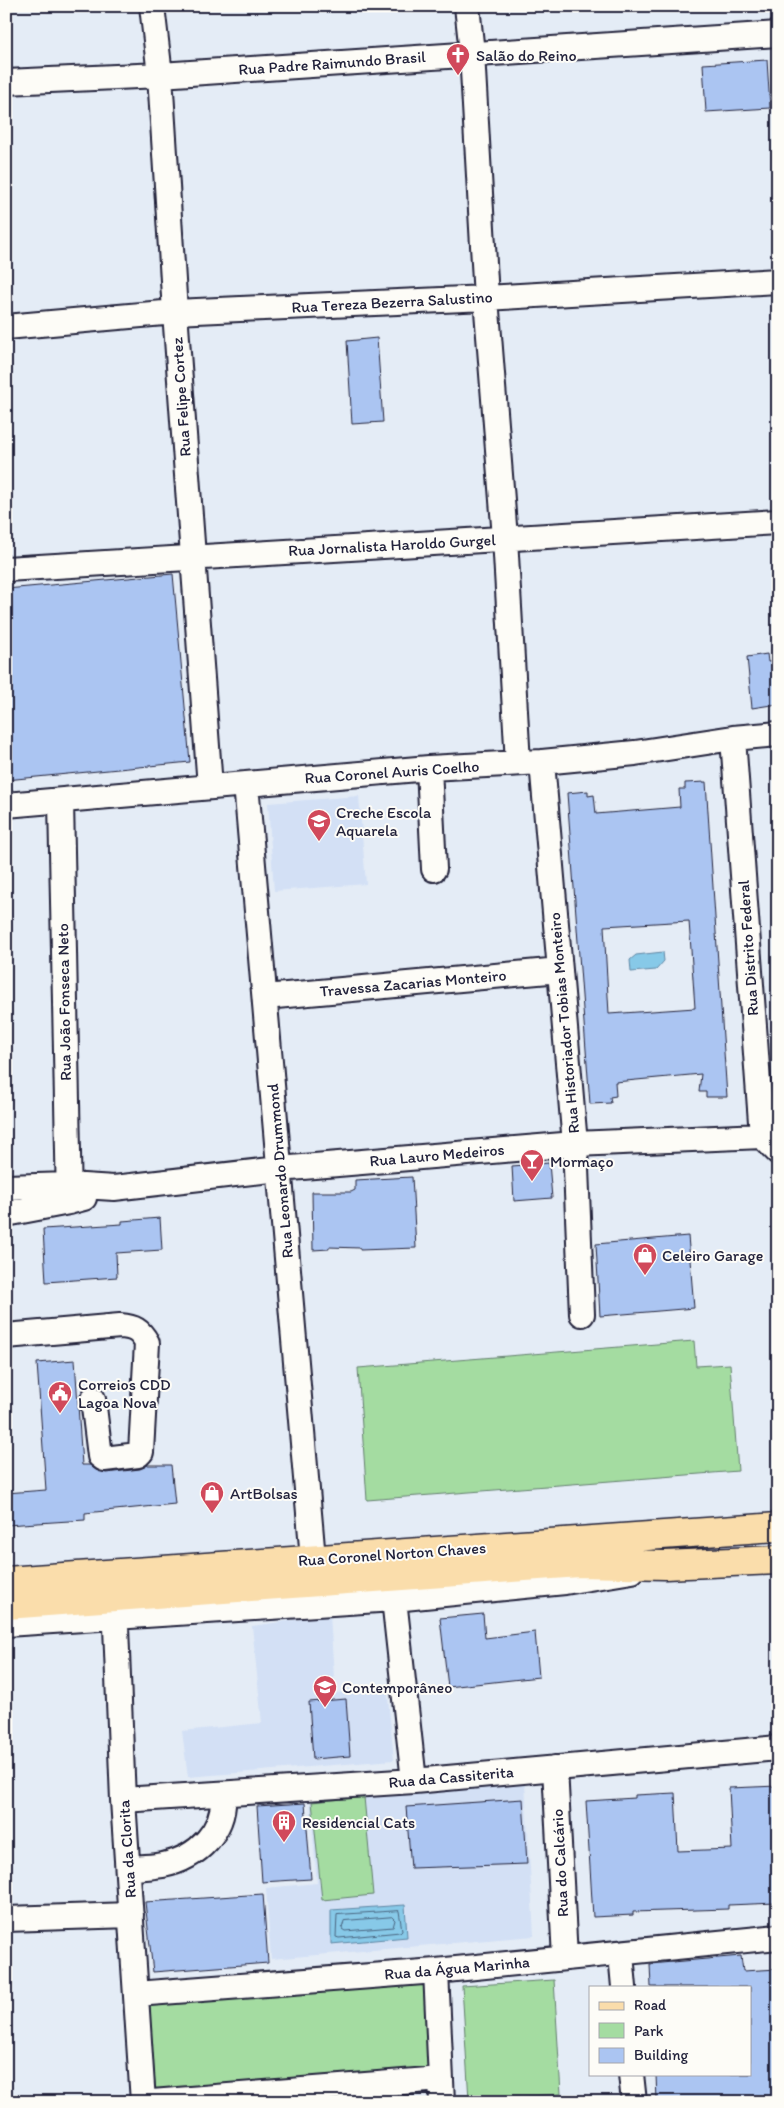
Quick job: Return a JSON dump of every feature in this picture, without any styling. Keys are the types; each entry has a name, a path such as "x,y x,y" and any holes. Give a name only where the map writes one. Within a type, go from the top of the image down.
{"main road":[{"name":"Rua Coronel Norton Chaves","path":"6,1581 778,1527"},
{"name":"Rua Coronel Norton Chaves","path":"6,1604 115,1606 579,1564 665,1565 778,1560"}],"street":[{"name":"Rua Felipe Cortez","path":"152,6 160,75 192,557 210,787"},
{"path":"467,6 472,54 486,298 505,538 518,763"},
{"name":"Rua Padre Raimundo Brasil","path":"6,82 160,75 778,34"},
{"name":"Rua Tereza Bezerra Salustino","path":"6,326 175,312 486,298 778,281"},
{"name":"Rua Jornalista Haroldo Gurgel","path":"6,569 778,522"},
{"name":"Rua Coronel Auris Coelho","path":"6,805 429,768 542,762 635,753 733,738 778,734"},
{"name":"Rua Distrito Federal","path":"733,738 770,1144"},
{"name":"Rua Historiador Tobias Monteiro","path":"542,762 575,1144 582,1314"},
{"path":"429,768 434,869"},
{"name":"Rua Leonardo Drummond","path":"246,784 314,1559"},
{"name":"Rua João Fonseca Neto","path":"61,801 69,1193"},
{"name":"Travessa Zacarias Monteiro","path":"265,997 560,970"},
{"name":"Rua Lauro Medeiros","path":"6,1187 69,1193 279,1169 575,1144 770,1144"},
{"name":"Rua Lauro Medeiros","path":"6,1214 69,1193"},
{"path":"6,1336 120,1326 131,1327 141,1332 147,1343 141,1452 138,1455 104,1459 100,1456 93,1399"},
{"name":"Rua Coronel Norton Chaves","path":"6,1624 115,1606 394,1599 565,1582 610,1576 665,1565"},
{"path":"394,1599 414,1781"},
{"name":"Rua da Clorita","path":"115,1606 123,1800 143,2102"},
{"name":"Rua da Cassiterita","path":"123,1800 414,1781 778,1748"},
{"name":"Rua do Calcário","path":"555,1768 565,1958"},
{"path":"128,1869 164,1864 182,1859 199,1849 211,1837 220,1822 224,1808 223,1794"},
{"path":"6,1919 131,1915"},
{"name":"Rua da Água Marinha","path":"136,1994 436,1972 778,1937"},
{"path":"621,1954 624,1986"},
{"path":"152,2102 441,2090 436,1972"},
{"path":"631,2076 634,2102"}],"shaded area":[{"path":"359,796 366,884 274,891 268,803"},
{"name":"Contemporâneo","path":"330,1615 335,1693 387,1688 394,1760 188,1777 182,1731 262,1723 252,1626"},
{"path":"525,1784 534,1936 271,1959 266,1888 317,1883 310,1803"}],"green space":[{"path":"694,1341 696,1366 730,1364 738,1471 367,1500 358,1368"},
{"path":"364,1797 373,1895 322,1900 312,1802"},
{"path":"554,1980 561,2094 469,2100 462,1986"},
{"path":"427,1982 434,2074 156,2094 148,2001"}],"water":[{"path":"663,952 664,961 656,970 631,972 630,960 636,955"},
{"path":"405,1905 407,1937 331,1944 331,1910"}],"building":[{"path":"767,60 770,108 706,112 703,64"},
{"path":"377,338 383,422 352,424 347,341"},
{"path":"173,574 190,762 6,780 6,589"},
{"path":"767,654 768,662 778,661 778,704 752,708 747,657"},
{"path":"706,782 727,1097 706,1097 706,1092 699,1092 701,1074 615,1082 616,1096 610,1097 611,1103 590,1104 567,793 588,791 588,796 594,795 596,814 680,807 679,789 685,789 685,783","holes":["689,921 695,1008 609,1014 604,926"]},
{"name":"Mormaço","path":"549,1163 552,1198 514,1201 512,1166"},
{"path":"412,1177 416,1248 360,1250 360,1248 329,1247 329,1249 313,1250 312,1192 351,1192 355,1190 355,1180"},
{"path":"160,1218 162,1250 116,1253 117,1277 46,1282 43,1229 122,1224 122,1221"},
{"name":"Celeiro Garage","path":"688,1236 694,1308 600,1316 596,1244"},
{"name":"Correios CDD Lagoa Nova","path":"75,1360 82,1465 90,1465 96,1470 106,1473 140,1469 148,1465 171,1465 175,1504 85,1513 85,1520 6,1525 6,1493 46,1490 37,1363"},
{"path":"483,1614 485,1638 535,1632 539,1677 448,1687 440,1618"},
{"path":"346,1699 350,1756 313,1759 309,1702"},
{"path":"778,1786 778,1898 775,1898 776,1903 728,1905 728,1909 633,1912 633,1915 593,1917 586,1801 635,1798 635,1795 675,1793 678,1851 732,1849 729,1788"},
{"path":"523,1799 527,1864 411,1868 406,1807"},
{"name":"Residencial Cats","path":"305,1803 311,1879 262,1882 257,1806"},
{"path":"263,1894 268,1963 153,1972 145,1902"},
{"path":"741,1956 743,1971 778,1969 778,2102 657,2102 656,2076 752,2076 752,1986 651,1986 650,1964"}],"place":[{"name":"Salão do Reino","path":"458,76"},
{"name":"Creche Escola Aquarela","path":"319,842"},
{"name":"Mormaço","path":"532,1182"},
{"name":"Celeiro Garage","path":"645,1276"},
{"name":"Correios CDD Lagoa Nova","path":"60,1414"},
{"name":"ArtBolsas","path":"212,1514"},
{"name":"Contemporâneo","path":"325,1708"},
{"name":"Residencial Cats","path":"284,1843"}]}
